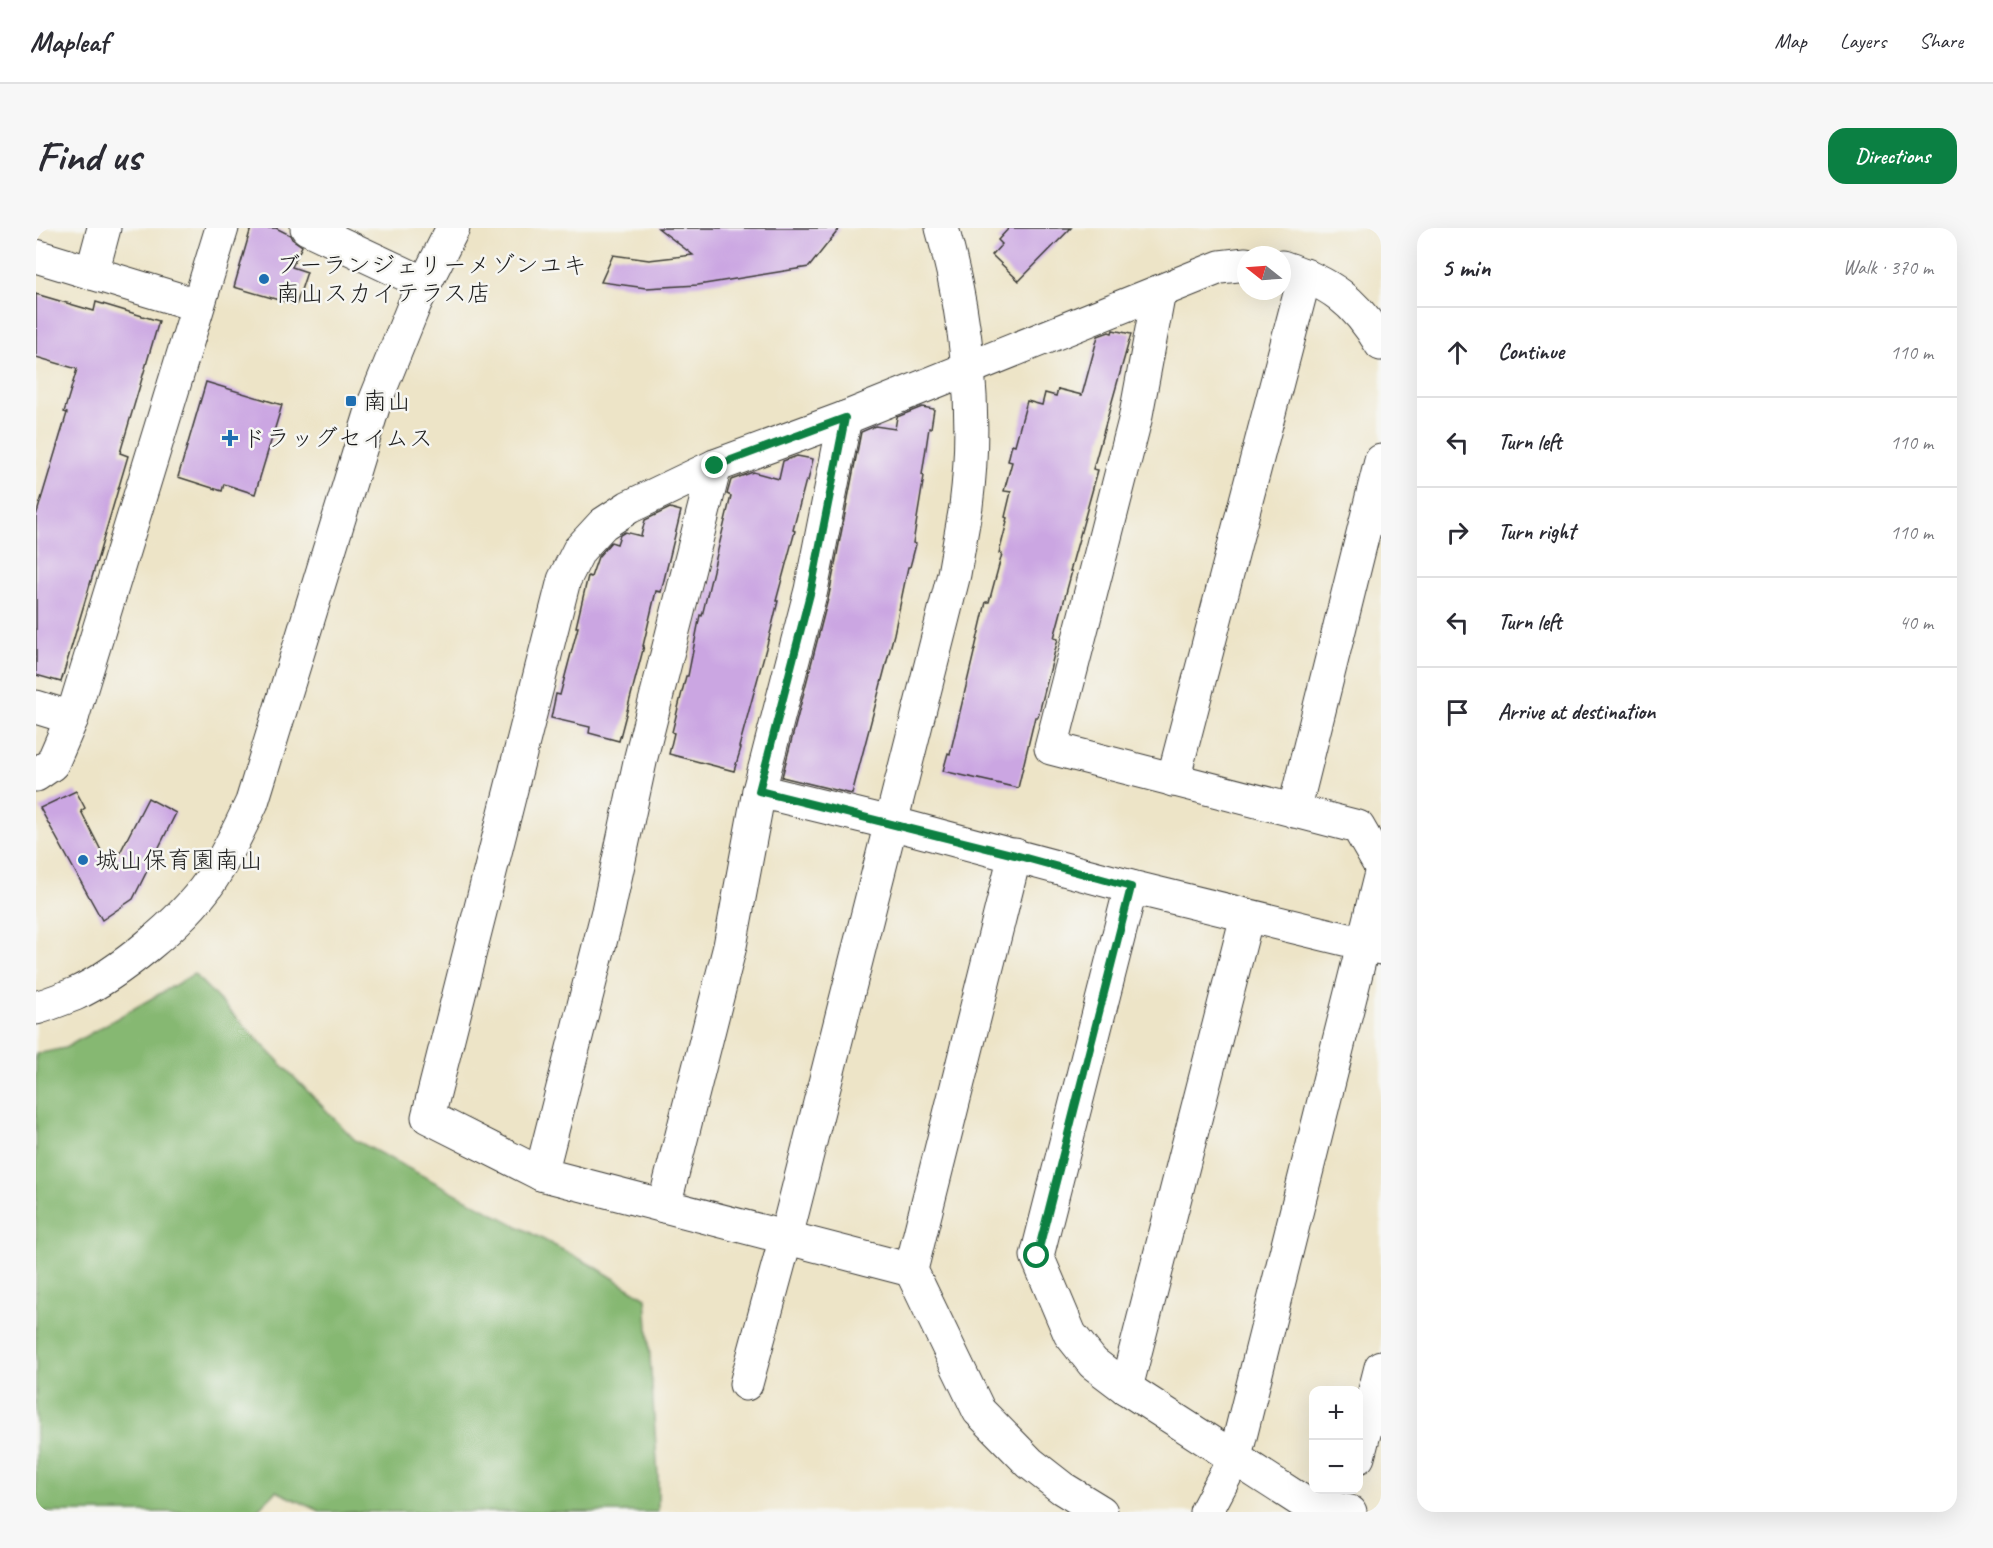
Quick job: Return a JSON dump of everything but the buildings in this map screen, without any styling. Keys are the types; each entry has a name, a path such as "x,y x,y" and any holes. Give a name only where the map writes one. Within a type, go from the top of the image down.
{"street":[{"path":"92,273 104,228"},
{"path":"36,775 52,764 72,717 222,228"},
{"path":"307,228 424,283"},
{"path":"36,1008 76,993 113,972 168,929 208,885 233,844 255,792 374,404 424,283 453,228"},
{"path":"746,1384 786,1237 954,574 964,516 970,444 968,369 961,311 952,263 942,228"},
{"path":"36,256 197,305"},
{"path":"911,1270 541,1174 428,1117 564,580 579,550 603,524 628,507 715,466 845,418 1220,267 1237,265"},
{"path":"1173,780 1293,271 1343,296 1365,320 1381,344"},
{"path":"1159,292 1135,420 1051,748 1358,827 1381,867"},
{"path":"664,1206 730,946 759,791 811,590 845,418"},
{"path":"1294,811 1381,461"},
{"path":"541,1174 608,911 641,757 715,466"},
{"path":"36,707 72,717"},
{"path":"759,791 891,823 1131,887 1373,946"},
{"path":"1015,855 911,1270 979,1412 1030,1463 1062,1488 1101,1512"},
{"path":"1206,1512 1235,1457 1373,946 1381,873"},
{"path":"1131,887 1037,1256 1070,1334 1093,1363 1126,1388 1303,1502 1348,1504"},
{"path":"1126,1388 1247,916"},
{"path":"1363,1441 1381,1367"}],"green space":[{"path":"194,974 355,1140 597,1268 646,1298 658,1476 658,1512 322,1512 276,1491 255,1512 36,1512 36,1054 65,1048"}],"place":[{"name":"ブーランジェリーメゾンユキ 南山スカイテラス店","path":"264,279"},
{"name":"南山","path":"351,401"},
{"name":"ドラッグセイムス","path":"230,438"},
{"name":"城山保育園南山","path":"83,860"}],"route":[{"path":"715,466 845,418 811,590 759,791 1015,855 1131,887 1037,1256"}]}
